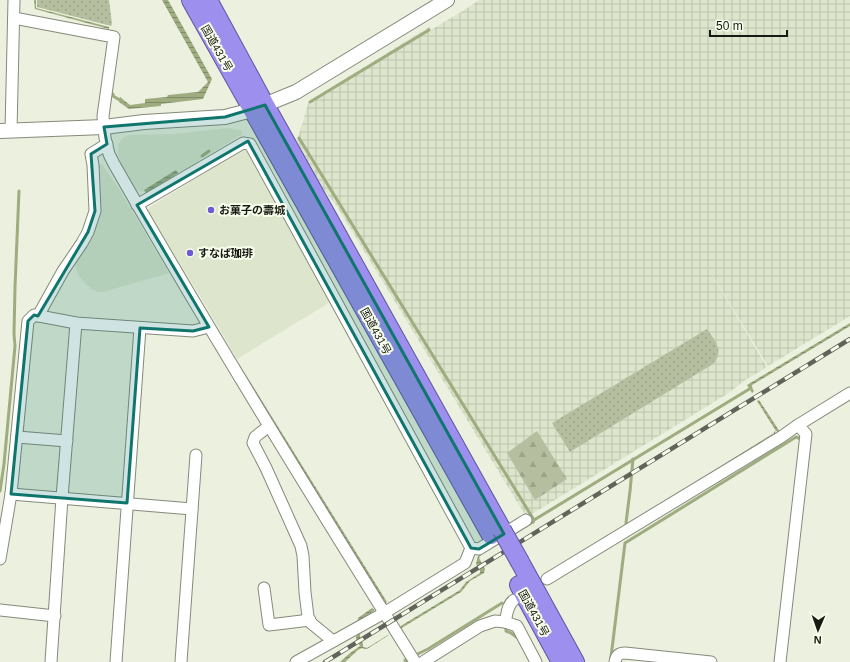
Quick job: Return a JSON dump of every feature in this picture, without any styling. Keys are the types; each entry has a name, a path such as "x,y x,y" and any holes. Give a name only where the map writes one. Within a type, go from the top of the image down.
{"highway":[{"name":"国道431号","path":"191,0 258,107 514,564 563,639 575,662"},
{"name":"国道431号","path":"208,0 258,107"},
{"name":"国道431号","path":"514,564 560,662"}],"street":[{"path":"14,0 14,18 5,131 104,127 144,122 225,117 258,107 296,92 446,0"},
{"path":"14,18 114,37 102,116 109,154 208,327 415,662"},
{"path":"137,205 243,143 250,144 472,548"},
{"path":"38,316 63,271 88,232 95,211 93,165 91,154 107,144"},
{"path":"0,559 11,494 28,321 34,315 76,323 193,332 208,327"},
{"path":"51,662 76,323"},
{"path":"116,662 140,328"},
{"path":"547,579 781,437 798,424 850,392"},
{"path":"780,662 806,434 798,424"},
{"path":"269,426 255,437 253,443 301,546 308,617 311,623 333,641"},
{"path":"17,437 67,441"},
{"path":"181,662 196,456"},
{"path":"11,494 192,509"},
{"path":"472,548 480,549 526,520"},
{"path":"296,662 384,613 465,563 472,548"},
{"path":"264,588 268,625 310,620"},
{"path":"505,622 511,602 514,600"},
{"path":"0,610 55,616"},
{"path":"422,662 480,626 495,621 505,622 517,626 536,662"},
{"path":"615,662 619,654 625,653 711,662"}],"highlighted area":[{"path":"265,105 504,534 479,549 471,548 248,141 137,205 209,327 193,331 140,328 127,503 11,494 28,321 34,315 38,316 88,232 95,211 91,154 107,144 104,127 225,117"}],"shaded area":[{"path":"34,0 36,0 36,8 109,27 109,29 35,9"},
{"path":"162,0 168,0 212,79 203,99 161,104 161,106 129,109 119,102 120,97 130,105 145,103 145,99 198,92 208,82"},
{"path":"479,0 850,0 850,316 768,366 695,247 767,367 744,381 727,394 527,517 336,205 323,189 297,141 309,101 429,27 431,30"},
{"path":"228,128 242,131 242,135 147,193 133,189 118,156 119,143 128,135 174,134"},
{"name":"お菓子の壽城","path":"243,149 249,150 332,301 237,359 202,299 150,216 148,210 150,207"},
{"path":"98,164 102,164 119,189 169,273 103,292 97,292 92,289 78,274 75,265 93,235 100,213"},
{"path":"176,170 178,173 146,193 144,190"},
{"path":"850,323 850,326 752,385 754,391 752,393 747,385"},
{"path":"239,364 387,602 384,604 237,365"},
{"path":"759,400 780,432 775,432 776,434 630,523 774,433 774,432 776,431 757,401"},
{"path":"535,518 534,523 481,555 479,558 485,569 484,573 470,581 461,592 400,629 399,627 460,590 466,582 480,573 476,564 479,554 533,521"},
{"path":"372,608 375,610 361,619 360,637 363,647 367,648 389,635 367,649 362,648 358,650 345,662 340,662 360,646 356,639 358,618"}],"green space":[{"path":"37,0 109,0 112,24 111,26 37,7"},
{"path":"707,329 718,346 717,359 713,364 570,452 552,423"},
{"path":"537,431 567,479 535,500 507,453"}],"waterway":[{"path":"310,102 429,30"},
{"path":"113,94 113,96 123,102"},
{"path":"299,138 534,520"},
{"path":"202,156 209,151"},
{"path":"0,491 4,464 15,346 15,287 19,191"},
{"path":"533,522 751,388"},
{"path":"611,657 625,543 796,437 801,439 801,442"},
{"path":"629,524 627,525 626,523 633,459"},
{"path":"406,662 405,660 428,649 502,603"},
{"path":"506,626 506,631 519,639"}],"railway":[{"path":"325,662 850,339"}],"place":[{"name":"お菓子の壽城","path":"211,210"},
{"name":"すなば珈琲","path":"190,253"}]}
